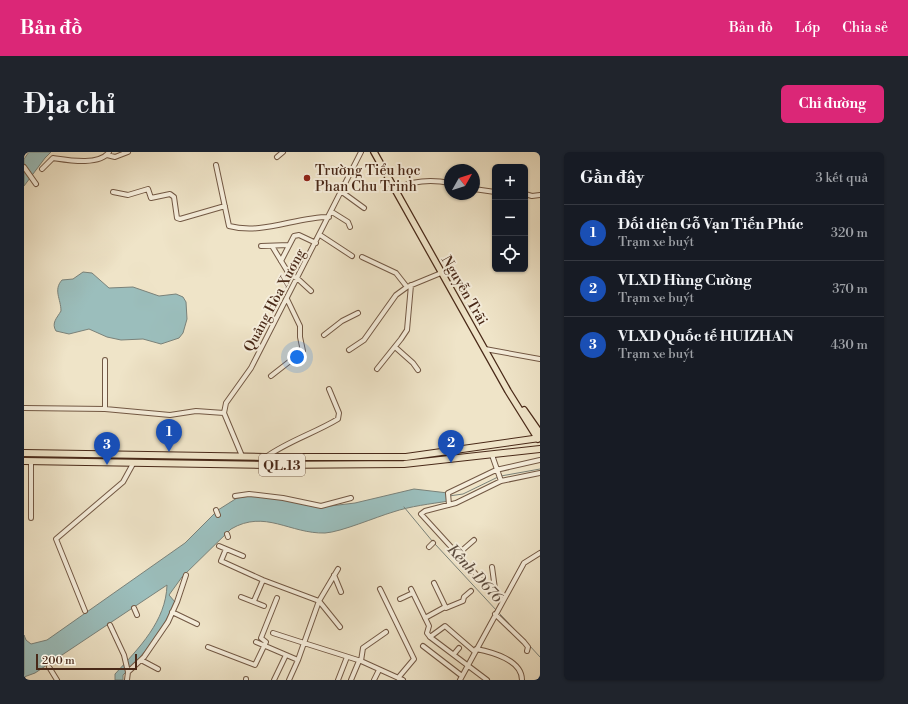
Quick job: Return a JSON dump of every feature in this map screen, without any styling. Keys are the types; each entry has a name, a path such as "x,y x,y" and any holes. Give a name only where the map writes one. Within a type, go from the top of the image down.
{"highway":[{"name":"QL.13","path":"24,453 265,457 406,457 540,438"},
{"name":"QL.13","path":"24,461 265,465 404,464 539,450"},
{"path":"57,453 57,461"},
{"path":"124,454 125,462"},
{"path":"265,457 265,465"}],"main road":[{"name":"Nguyễn Trãi","path":"374,152 487,349 508,391 540,438"},
{"name":"Nguyễn Trãi","path":"378,152 441,273 456,295"}],"street":[{"path":"42,169 53,158 81,162 96,159 107,154 115,157 128,152"},
{"path":"277,157 283,152"},
{"name":"Quảng Hòa Xương","path":"224,413 226,403 251,368 298,279 361,152"},
{"path":"216,165 229,226 237,228 271,227 314,217 329,217"},
{"path":"24,168 36,184"},
{"path":"397,188 425,180 444,182"},
{"path":"113,192 128,195 148,189 151,198 170,194 174,197 177,218 180,219 225,206"},
{"path":"480,191 492,192"},
{"path":"342,192 364,208"},
{"path":"528,195 540,195"},
{"path":"332,212 348,222 350,227"},
{"path":"281,261 294,236 299,235 316,243"},
{"path":"320,235 352,256"},
{"path":"261,246 289,245"},
{"path":"272,246 289,274 298,279 311,291"},
{"path":"362,257 396,273 409,286 409,323 404,335 377,369"},
{"path":"349,350 364,340 396,295 409,286 441,273"},
{"path":"272,376 303,351 300,337 300,326 287,299"},
{"path":"324,335 342,321 358,314"},
{"path":"395,347 413,363 418,370"},
{"path":"487,349 540,359"},
{"path":"105,360 105,409"},
{"path":"265,457 277,449 327,426 338,419 339,413 329,389"},
{"path":"24,408 105,409 170,416 196,411 224,413 242,456"},
{"path":"492,455 496,470 501,480"},
{"path":"449,505 448,492 496,470 540,460"},
{"path":"31,461 31,518"},
{"path":"84,610 56,539 123,482 135,462"},
{"path":"502,602 458,554 439,537 421,514 426,511 449,505 501,480 540,474"},
{"path":"236,496 249,494 283,498 321,506 350,498"},
{"path":"216,510 218,515"},
{"path":"458,554 474,540"},
{"path":"429,546 433,543"},
{"path":"218,546 244,556"},
{"path":"226,549 221,562 319,601 340,627"},
{"path":"423,646 461,678 524,563 540,553"},
{"path":"492,567 495,589 494,594"},
{"path":"289,680 298,660 319,601 338,569"},
{"path":"334,574 341,592"},
{"path":"128,672 141,660 168,622 186,575"},
{"path":"254,602 263,580"},
{"path":"434,584 445,607"},
{"path":"380,589 414,659 398,678"},
{"path":"400,599 412,591 429,628 427,633 430,637 487,680"},
{"path":"425,618 445,607 446,608 463,601 464,597 470,591"},
{"path":"241,597 264,606"},
{"path":"208,647 254,665 266,642 261,638 277,598"},
{"path":"134,608 137,615"},
{"path":"172,612 197,624"},
{"path":"496,613 528,647 527,651"},
{"path":"110,625 124,655 128,672 127,680"},
{"path":"430,637 445,626 476,650 492,652 506,659 518,668 522,674 522,680"},
{"path":"273,632 347,658 360,661 403,680"},
{"path":"351,680 360,661 363,648 386,632"},
{"path":"518,643 520,638"},
{"path":"256,642 298,660"},
{"path":"454,654 459,648"},
{"path":"274,680 286,655"},
{"path":"338,680 347,658"},
{"path":"141,660 158,669"},
{"path":"49,667 57,680"},
{"path":"374,680 379,670"}],"water":[{"path":"29,152 51,152 24,186 24,159"},
{"path":"83,272 92,273 109,288 133,287 159,296 176,294 183,297 186,302 187,319 183,333 179,338 161,344 143,339 121,340 107,337 89,329 69,334 56,331 54,323 61,311 58,291 59,284 62,280 73,279"},
{"path":"414,489 448,493 449,501 400,510 349,527 325,533 300,530 278,524 255,521 243,523 231,529 182,577 169,595 175,602 165,622 139,659 123,675 123,680 115,680 115,674 150,633 162,610 167,585 35,673 24,677 24,635 26,640 31,644 47,640 185,543 218,510 237,498 249,496 283,499 306,505 322,507 355,503"}],"waterway":[{"path":"501,476 540,469"},
{"path":"449,496 463,494 498,477"},
{"name":"Kênh D676","path":"404,507 433,542"},
{"name":"Kênh D676","path":"435,544 497,611"},
{"name":"Kênh D676","path":"499,613 516,631"},
{"name":"Kênh D676","path":"529,645 540,657"}],"place":[{"name":"Trường Tiểu học Phan Chu Trinh","path":"307,178"},
{"name":"Đối diện Gỗ Vạn Tiến Phúc","path":"169,452"},
{"name":"VLXD Hùng Cường","path":"451,463"},
{"name":"VLXD Quốc tế HUIZHAN","path":"107,465"}]}
